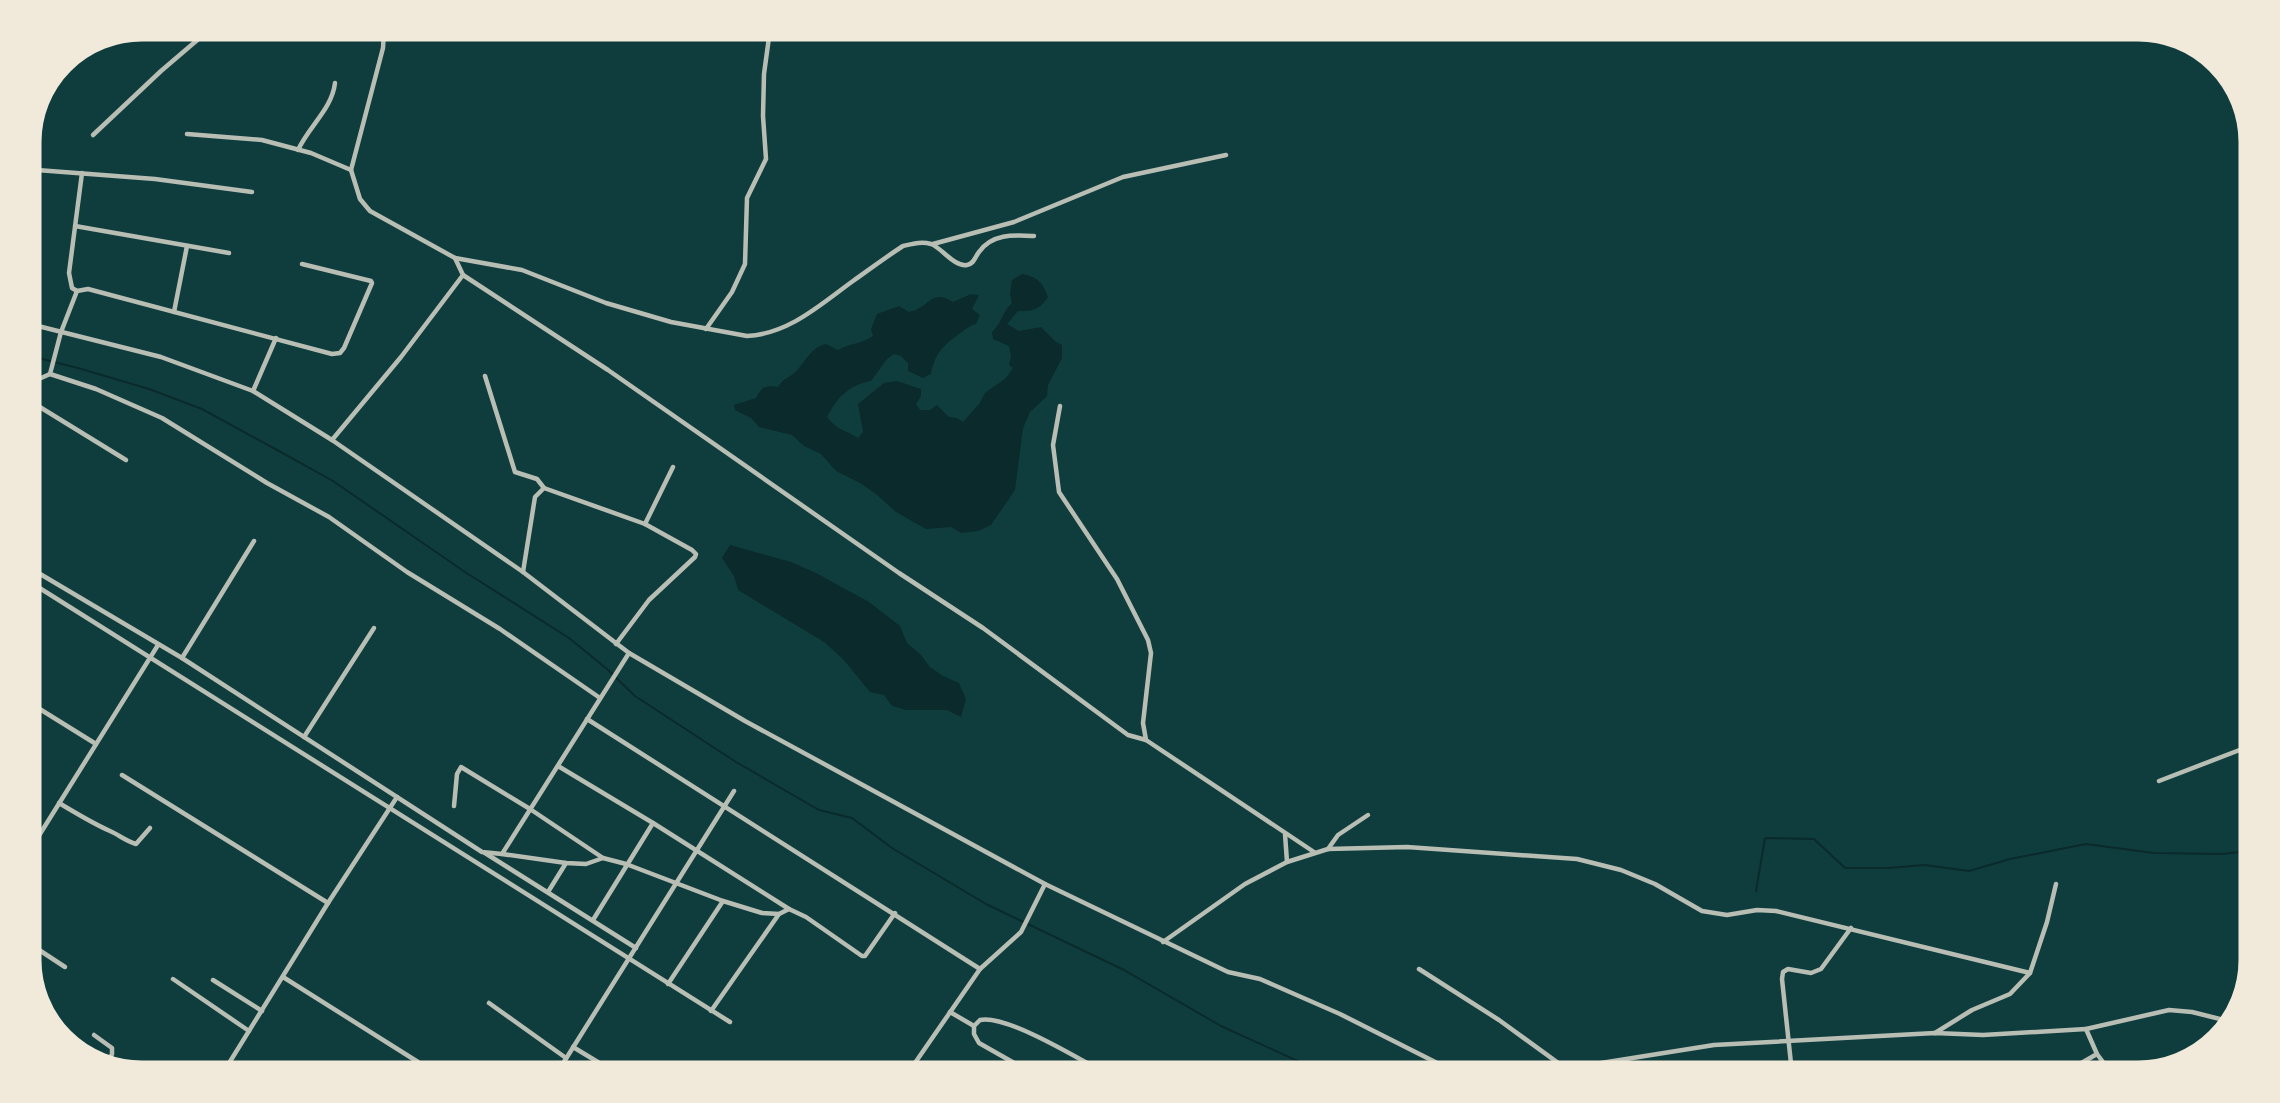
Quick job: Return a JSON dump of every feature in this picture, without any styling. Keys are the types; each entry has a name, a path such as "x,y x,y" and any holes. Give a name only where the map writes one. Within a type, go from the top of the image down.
{"street":[{"path":"93,135 197,40"},
{"path":"383,40 351,170 360,199 370,211 455,258 522,270 606,303 671,322 747,336 756,336 781,327 814,311 903,246 921,242 933,244 1014,222 1123,177 1226,155"},
{"path":"706,329 732,292 745,264 747,198 766,159 763,116 764,74 769,40"},
{"path":"298,150 305,134 328,106 334,94 335,83"},
{"path":"187,134 262,140 298,150 351,170"},
{"path":"41,170 155,179 252,192"},
{"path":"82,173 69,273 72,288 77,291 88,290 332,354 340,353 372,283 302,264"},
{"path":"75,226 229,253"},
{"path":"933,244 959,264 967,265 974,261 980,250 997,238 1010,234 1034,236"},
{"path":"174,312 187,246"},
{"path":"455,258 464,274 608,370 899,573 983,628 1128,735 1146,740 1314,852"},
{"path":"332,440 401,357 464,274"},
{"path":"51,372 61,332 77,291"},
{"path":"41,327 161,357 253,391 332,440 523,572 629,653 745,721 1045,884 1228,972 1260,979 1340,1014 1435,1062"},
{"path":"253,391 276,338"},
{"path":"41,377 51,372 162,418 267,483 329,517 408,572 500,629 600,698"},
{"path":"485,376 515,472 537,479 544,488 645,524 696,554 649,600 616,644"},
{"path":"1060,406 1053,445 1059,492 1117,579 1148,640 1151,653 1143,723 1146,740"},
{"path":"41,408 126,460"},
{"path":"645,524 673,467"},
{"path":"523,572 535,497 544,488"},
{"path":"182,658 254,541"},
{"path":"41,575 182,658 482,852 636,948"},
{"path":"41,589 730,1022"},
{"path":"304,737 374,628"},
{"path":"41,832 158,645"},
{"path":"502,854 629,653"},
{"path":"41,710 96,744"},
{"path":"587,719 980,969"},
{"path":"2159,781 2240,750"},
{"path":"558,766 789,909 806,917 865,956 895,913"},
{"path":"454,806 457,774 461,767 530,809 603,858 677,882 723,901 762,913 779,914"},
{"path":"122,775 328,903"},
{"path":"564,1062 734,791"},
{"path":"231,1062 328,903 397,797"},
{"path":"59,803 96,826 112,831 136,844 150,828"},
{"path":"1328,849 1338,836 1368,815"},
{"path":"593,920 653,823"},
{"path":"1285,834 1287,862"},
{"path":"1163,942 1245,884 1287,862 1328,849 1407,847 1577,859 1621,870 1655,884 1702,911 1727,915 1757,910 1776,911 2030,972"},
{"path":"482,852 586,864 603,858"},
{"path":"548,892 566,863"},
{"path":"916,1062 980,969 1021,932 1045,884"},
{"path":"1935,1033 1972,1010 2010,994 2030,972 2047,922 2056,884"},
{"path":"669,984 723,901"},
{"path":"711,1011 779,914 789,909"},
{"path":"1791,1062 1783,972 1788,969 1811,973 1821,969 1851,928"},
{"path":"41,951 65,967"},
{"path":"1419,969 1499,1020 1557,1062"},
{"path":"283,977 418,1062"},
{"path":"173,979 249,1031"},
{"path":"213,980 262,1011"},
{"path":"489,1003 566,1058"},
{"path":"1607,1062 1714,1045 1935,1033 1983,1035 2086,1029 2169,1011 2192,1012 2220,1019"},
{"path":"950,1012 974,1026"},
{"path":"974,1026 980,1020 993,1020 1034,1034 1085,1062"},
{"path":"974,1026 980,1043 1013,1062"},
{"path":"2086,1029 2102,1062"},
{"path":"94,1035 112,1048 111,1057"},
{"path":"573,1047 598,1062"},
{"path":"2083,1062 2097,1054"}],"water":[{"path":"1022,274 1039,281 1048,297 1035,309 1018,311 1007,324 1019,331 1041,327 1062,345 1062,358 1048,385 1047,396 1030,412 1023,428 1015,490 991,525 978,531 961,533 951,527 926,529 896,512 860,483 836,471 821,454 804,446 792,435 759,427 751,418 735,410 734,405 756,398 765,387 778,387 820,346 826,344 838,350 873,336 871,329 877,314 899,306 909,312 935,298 946,298 953,302 971,294 979,295 972,309 980,315 976,324 967,328 944,346 937,355 931,374 923,378 908,371 908,363 901,356 894,354 887,359 871,381 844,393 827,417 838,427 858,438 863,432 858,404 884,383 897,381 921,389 921,396 916,404 920,410 930,410 937,405 949,417 963,422 979,404 985,393 1006,378 1013,368 1009,365 1011,356 1009,346 993,339 992,332 1012,303 1010,294 1012,280"},
{"path":"730,545 791,562 869,602 900,626 907,643 921,655 930,667 959,683 966,699 961,717 947,710 906,710 892,706 884,695 870,692 843,659 824,642 738,590 734,576 722,558"}],"waterway":[{"path":"41,359 149,389 202,409 333,481 465,572 569,638 635,696 736,762 819,810 852,818 892,848 986,904 1124,970 1221,1026 1300,1062"},
{"path":"1756,891 1765,838 1814,839 1845,868 1925,865 1969,871 2010,859 2086,844 2154,853 2240,852"}]}
